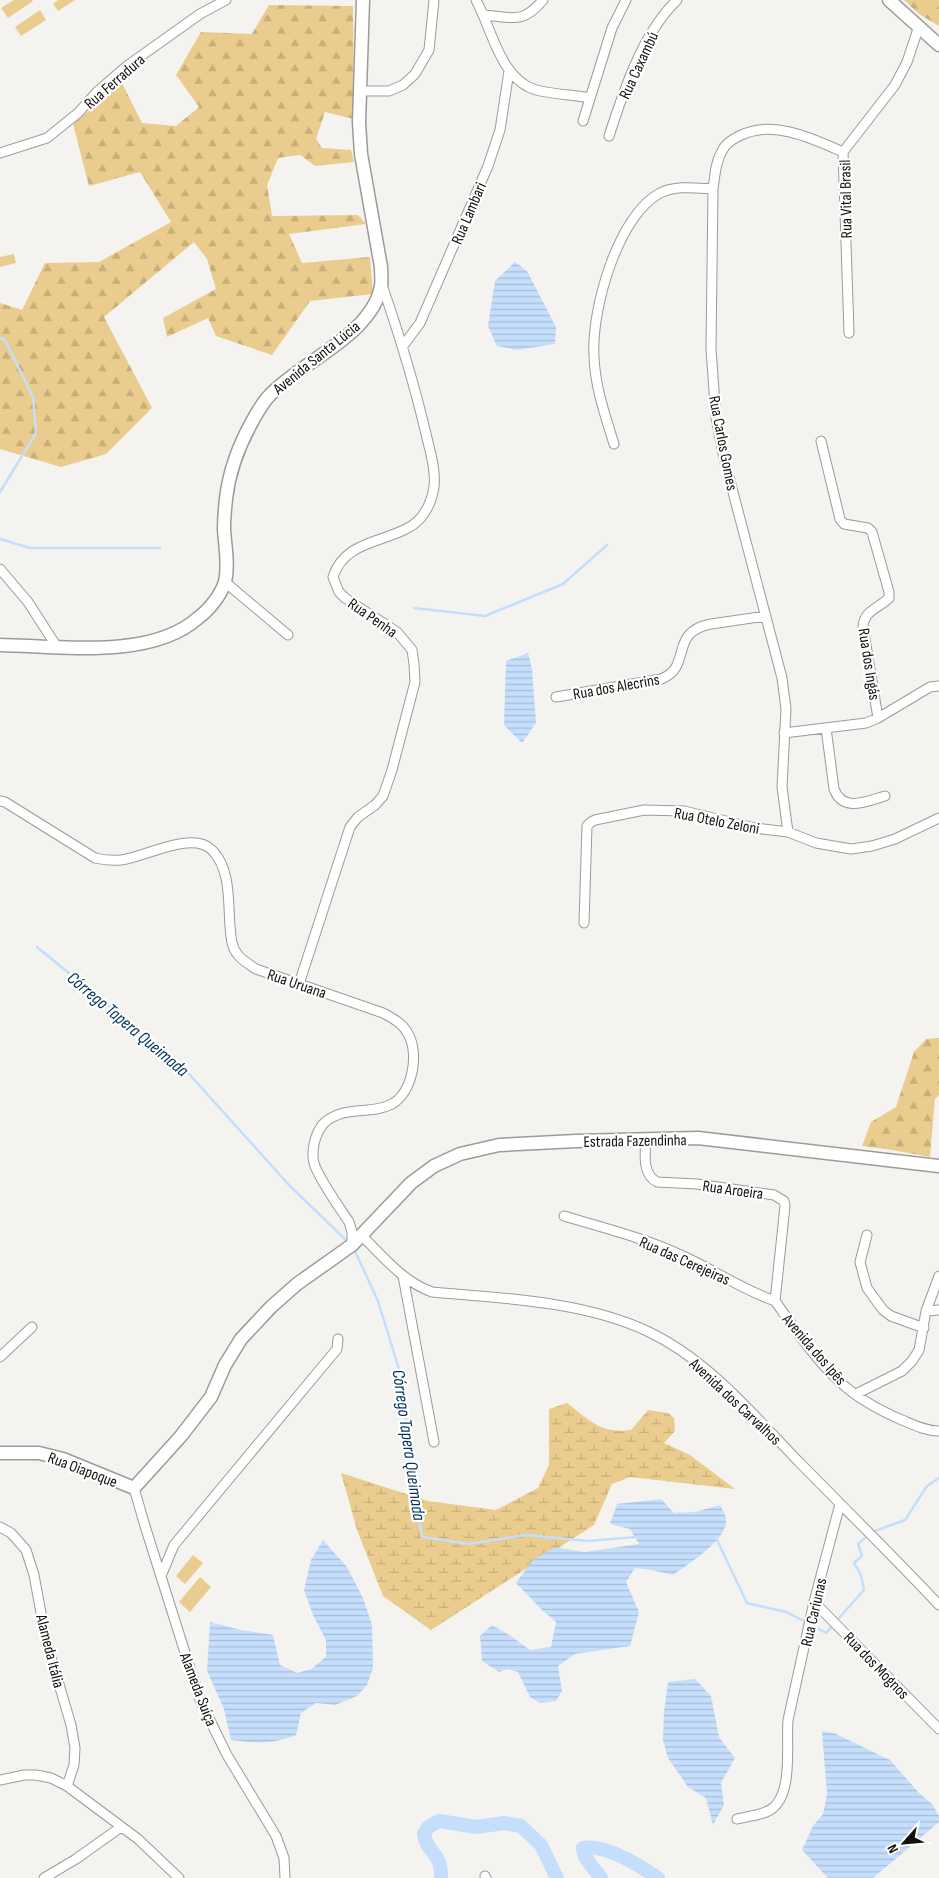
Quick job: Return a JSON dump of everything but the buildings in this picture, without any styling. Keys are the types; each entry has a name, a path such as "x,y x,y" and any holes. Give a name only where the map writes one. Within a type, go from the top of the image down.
{"street":[{"name":"Rua Ferradura","path":"0,153 48,138 128,66 206,10 226,0"},
{"name":"Avenida Santa Lúcia","path":"225,582 224,526 226,498 235,463 252,421 270,395 355,329 377,299 382,284 375,224 358,122 361,91 363,0"},
{"path":"361,91 389,91 403,85 415,74 429,50 434,0"},
{"path":"476,0 495,46 509,71 526,85 535,89 590,98"},
{"path":"483,15 521,17 530,14 543,0"},
{"name":"Rua Caxambú","path":"583,121 612,28 626,0"},
{"name":"Rua Caxambú","path":"609,136 626,86 646,43 677,0"},
{"path":"889,0 939,45"},
{"name":"Rua Vital Brasil","path":"850,333 843,152 895,85 907,62 919,26"},
{"name":"Rua Lambari","path":"403,346 420,323 488,166 500,130 509,71"},
{"name":"Rua Carlos Gomes","path":"788,832 782,787 786,709 782,678 724,458 716,418 711,349 713,189 716,164 723,149 733,139 753,131 774,129 795,133 843,152"},
{"path":"614,444 599,399 594,355 596,317 608,274 622,238 641,207 660,193 669,190 684,187 713,189"},
{"name":"Rua Penha","path":"299,984 350,827 358,816 375,805 383,796 392,770 415,682 412,650 404,639 397,632 339,592 333,577 336,568 347,554 416,524 431,501 434,485 432,463 403,346 382,284"},
{"name":"Rua dos Ingás","path":"821,441 840,519 844,524 868,528 872,532 889,592 885,602 867,614 863,627 878,718"},
{"path":"0,569 28,602 57,647"},
{"path":"0,646 102,647 129,645 170,635 185,628 199,618 225,582 288,635"},
{"name":"Rua dos Alecrins","path":"556,697 669,676 676,669 686,636 695,630 711,624 766,616"},
{"path":"784,733 866,723 930,688 939,686"},
{"path":"826,728 834,789 838,798 844,803 855,804 885,796"},
{"name":"Rua Uruana","path":"0,802 5,802 95,858 108,861 123,860 184,842 198,842 212,848 222,862 226,881 232,942 237,954 245,962 256,969 383,1013 398,1022 408,1032 413,1047 413,1062 408,1087 402,1097 391,1105 344,1113 331,1118 321,1124 316,1135 313,1150 314,1163 349,1222 352,1232 350,1247"},
{"name":"Rua Otelo Zeloni","path":"584,923 587,826 591,822 644,810 684,811 756,828 788,832 816,843 851,849 872,846 895,838 939,818"},
{"name":"Estrada Fazendinha","path":"362,1236 411,1183 434,1166 460,1154 499,1145 698,1138 939,1166"},
{"name":"Rua Aroeira","path":"646,1139 645,1160 648,1174 656,1182 697,1184 774,1195 784,1201 775,1301"},
{"name":"Rua das Cerejeiras","path":"564,1216 651,1242 730,1279 752,1293 775,1301"},
{"path":"867,1235 860,1262 867,1288 883,1310 890,1316 924,1328"},
{"path":"134,1488 181,1436 211,1397 225,1365 241,1340 271,1307 297,1284 350,1247 362,1236"},
{"name":"Avenida dos Carvalhos","path":"362,1236 403,1276 416,1286 432,1292 567,1307 606,1316 646,1330 678,1348 705,1368 742,1404 939,1605"},
{"path":"403,1276 434,1442"},
{"path":"856,1394 902,1371 912,1361 919,1350 926,1311 939,1276"},
{"name":"Avenida dos Ipês","path":"775,1301 794,1328 841,1383 892,1416 916,1426 939,1432"},
{"path":"926,1311 939,1310"},
{"path":"0,1357 32,1327"},
{"path":"161,1576 174,1545 337,1349 338,1339"},
{"name":"Rua Oiapoque","path":"0,1453 39,1452 134,1488"},
{"name":"Alameda Suíça","path":"134,1488 200,1700 227,1755 276,1836 284,1858 284,1878"},
{"name":"Rua Cariunas","path":"737,1819 774,1808 782,1796 789,1759 786,1738 788,1720 814,1602 840,1504"},
{"name":"Alameda Itália","path":"0,1527 11,1533 26,1550 34,1575 46,1640 71,1725 75,1748 74,1765 67,1786"},
{"name":"Rua dos Mognos","path":"814,1602 939,1729"},
{"path":"0,1780 24,1775 36,1775 51,1778 67,1786 145,1844 179,1878"},
{"path":"44,1878 76,1859 121,1827"}],"green space":[{"path":"14,0 33,1 8,18 1,8"},
{"path":"58,0 75,0 58,11 53,4"},
{"path":"904,0 939,0 939,26 919,14"},
{"path":"269,5 353,6 354,119 325,112 316,139 322,148 351,150 354,162 315,166 300,155 278,158 267,185 272,216 358,215 366,224 289,234 302,263 370,257 373,294 310,301 272,355 216,336 208,318 167,337 163,318 216,289 207,259 194,242 104,317 152,408 106,454 61,467 0,449 0,303 22,310 45,263 99,262 171,222 140,172 89,186 73,124 122,83 142,123 176,126 199,107 176,75 201,32 252,34"},
{"path":"40,10 46,20 21,36 15,27"},
{"path":"14,254 16,263 0,267 0,257"},
{"path":"939,1038 939,1095 935,1099 930,1157 862,1146 871,1122 896,1107 914,1052 926,1039"},
{"path":"567,1403 603,1428 621,1431 631,1430 648,1410 668,1413 674,1418 675,1431 664,1443 690,1455 735,1489 630,1477 612,1484 594,1525 431,1630 383,1596 357,1530 341,1473 428,1501 496,1510 538,1488 549,1465 549,1409"},
{"path":"193,1555 203,1563 185,1584 176,1576"},
{"path":"200,1577 211,1587 190,1612 179,1602"}],"water":[{"path":"515,262 527,271 556,327 555,344 517,350 497,346 488,326 495,281"},
{"path":"528,653 532,669 536,723 522,743 504,725 506,661"},
{"path":"661,1499 674,1513 695,1512 720,1505 726,1517 725,1527 721,1535 706,1551 673,1575 635,1568 626,1582 639,1612 630,1646 575,1654 558,1666 562,1691 556,1701 540,1703 530,1697 518,1672 507,1669 499,1672 482,1661 480,1636 492,1625 530,1650 551,1647 556,1622 516,1583 533,1560 555,1547 584,1552 639,1544 630,1529 610,1524 617,1504"},
{"path":"323,1540 347,1567 363,1598 372,1625 373,1668 367,1685 357,1696 335,1705 316,1703 301,1713 296,1735 264,1742 231,1740 224,1709 207,1671 210,1622 241,1630 273,1635 280,1665 297,1673 311,1669 326,1657 326,1640 313,1615 304,1590 311,1560"},
{"path":"695,1679 711,1696 719,1737 735,1758 721,1783 724,1805 713,1825 706,1798 688,1787 668,1758 663,1740 668,1682"},
{"path":"822,1731 834,1733 890,1760 919,1793 932,1804 939,1816 939,1822 873,1878 828,1878 802,1850 813,1826 823,1814 827,1794"}],"waterway":[{"path":"0,338 5,340 33,397 36,433 0,492"},
{"path":"0,539 30,548 160,548"},
{"path":"414,608 485,616 563,584 607,545"},
{"name":"Córrego Tapera Queimada","path":"37,947 181,1065 289,1185 349,1243"},
{"name":"Córrego Tapera Queimada","path":"354,1249 378,1301 402,1379 411,1470 422,1537 469,1544 526,1535 588,1541 636,1537"},
{"name":"Córrego Tapera Queimada","path":"875,1531 905,1520 927,1486 939,1478"},
{"name":"Córrego Tapera Queimada","path":"716,1538 747,1603 786,1612 804,1621"},
{"name":"Córrego Tapera Queimada","path":"839,1618 864,1590 861,1575 854,1563 862,1556 858,1544 865,1538"},
{"name":"Córrego Tapera Queimada","path":"815,1627 826,1633 831,1628"},
{"path":"441,1878 440,1864 426,1842 424,1834 428,1827 439,1821 477,1827 504,1823 521,1826 541,1845 557,1878"},
{"path":"601,1878 587,1860 583,1848 602,1849 612,1852 658,1878"}]}
